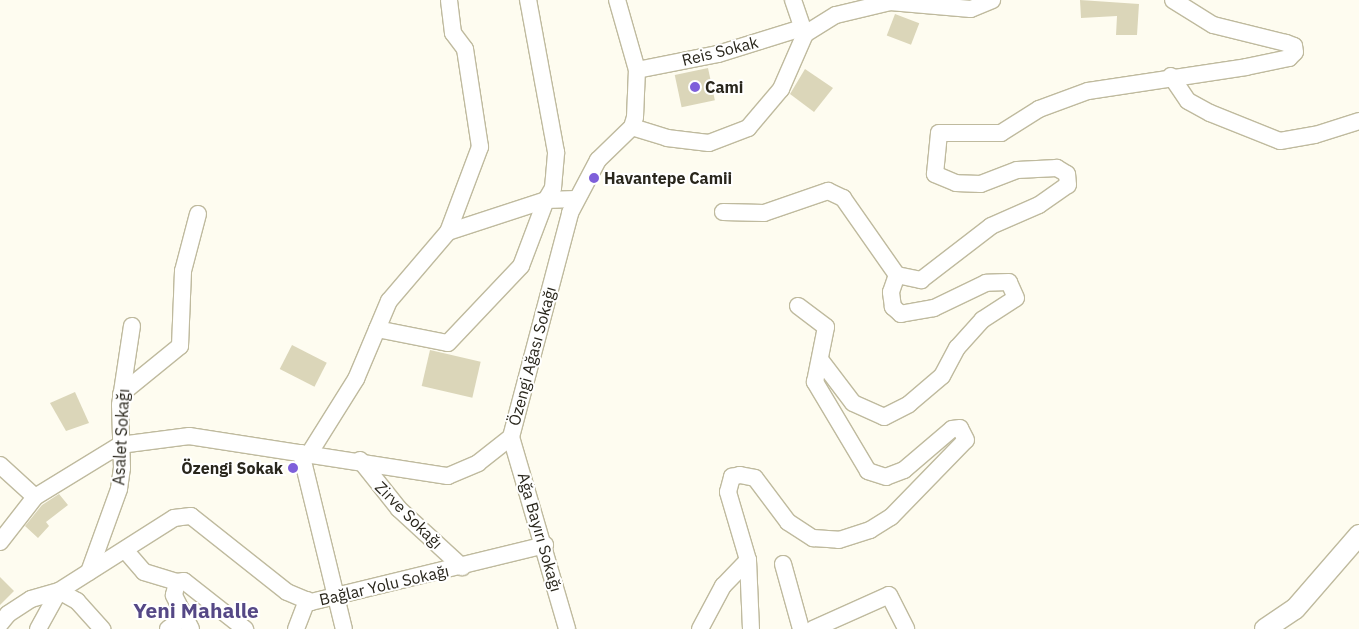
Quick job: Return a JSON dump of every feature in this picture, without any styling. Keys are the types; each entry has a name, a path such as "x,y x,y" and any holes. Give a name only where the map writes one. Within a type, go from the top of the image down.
{"main road":[{"path":"1265,629 1295,609 1359,535"}],"street":[{"path":"344,629 305,453 356,379 389,301 448,232 480,147 465,49 453,33 449,0"},
{"path":"377,329 448,343 521,266 546,200 553,188 556,152 528,0"},
{"path":"617,0 637,70 632,127 667,138 709,143 748,128 781,89 804,31 792,0"},
{"path":"972,5 992,0"},
{"path":"723,212 764,213 828,191 843,198 896,275 920,280 991,226 1038,205 1068,185 1067,174 1057,168 1017,170 981,184 956,183 935,174 939,133 1001,133 1039,109 1088,91 1171,76 1246,67 1289,58 1295,52 1294,46 1286,43 1213,24 1173,0"},
{"name":"Reis Sokak","path":"637,70 718,54 804,31 836,15 848,6 890,2 972,5"},
{"path":"1171,76 1188,101 1210,114 1280,141 1316,136 1359,121"},
{"name":"Özengi Ağası Sokağı","path":"120,445 189,436 360,460 448,476 478,463 511,437 576,199 598,160 632,127"},
{"path":"448,232 546,200 576,199"},
{"path":"121,394 180,346 183,270 198,214"},
{"path":"822,362 853,402 884,417 909,404 942,376 957,348 982,320 1016,298 1009,282 986,283 934,308 901,314 893,308 891,292 896,275"},
{"path":"751,629 748,560 728,492 732,477 740,474 755,478 788,522 813,538 838,540 870,530 891,516 966,440 960,428 952,429 904,470 886,476 868,471 815,382 816,370 822,362 826,327 798,306"},
{"name":"Asalet Sokağı","path":"89,572 119,489 121,394 132,326"},
{"name":"Ağa Bayırı Sokağı","path":"511,437 545,545 565,629"},
{"path":"0,542 35,496 120,445"},
{"name":"Zirve Sokağı","path":"360,460 399,509 462,567"},
{"path":"0,465 35,496"},
{"name":"Bağlar Yolu Sokağı","path":"60,591 174,518 191,516 287,592 306,600 336,598 393,580 462,567 545,545"},
{"path":"125,550 144,572 177,582 184,581 245,629"},
{"path":"700,629 723,586 748,560"},
{"path":"783,564 802,629"},
{"path":"168,629 186,625 174,595 177,582"},
{"path":"0,624 8,614 31,599 60,591 77,601 101,629"},
{"path":"38,629 60,591"},
{"path":"813,629 889,596 906,629"},
{"path":"296,629 306,600"}],"building":[{"path":"1080,0 1139,4 1137,35 1116,35 1117,16 1081,18"},
{"path":"895,14 919,23 911,45 887,35"},
{"name":"Cami","path":"708,68 715,100 682,107 675,75"},
{"path":"805,69 833,88 814,112 790,94"},
{"path":"292,345 327,363 314,387 280,369"},
{"path":"430,350 481,362 472,398 422,386"},
{"path":"75,392 89,423 66,431 50,403"},
{"path":"59,494 68,505 46,522 49,526 38,538 25,526 42,505"},
{"path":"0,577 14,591 0,605"}],"place":[{"name":"Cami","path":"695,87"},
{"name":"Havantepe Camii","path":"594,178"},
{"name":"Özengi Sokak","path":"293,468"}],"district":[{"name":"Yeni Mahalle","path":"196,610"}]}
